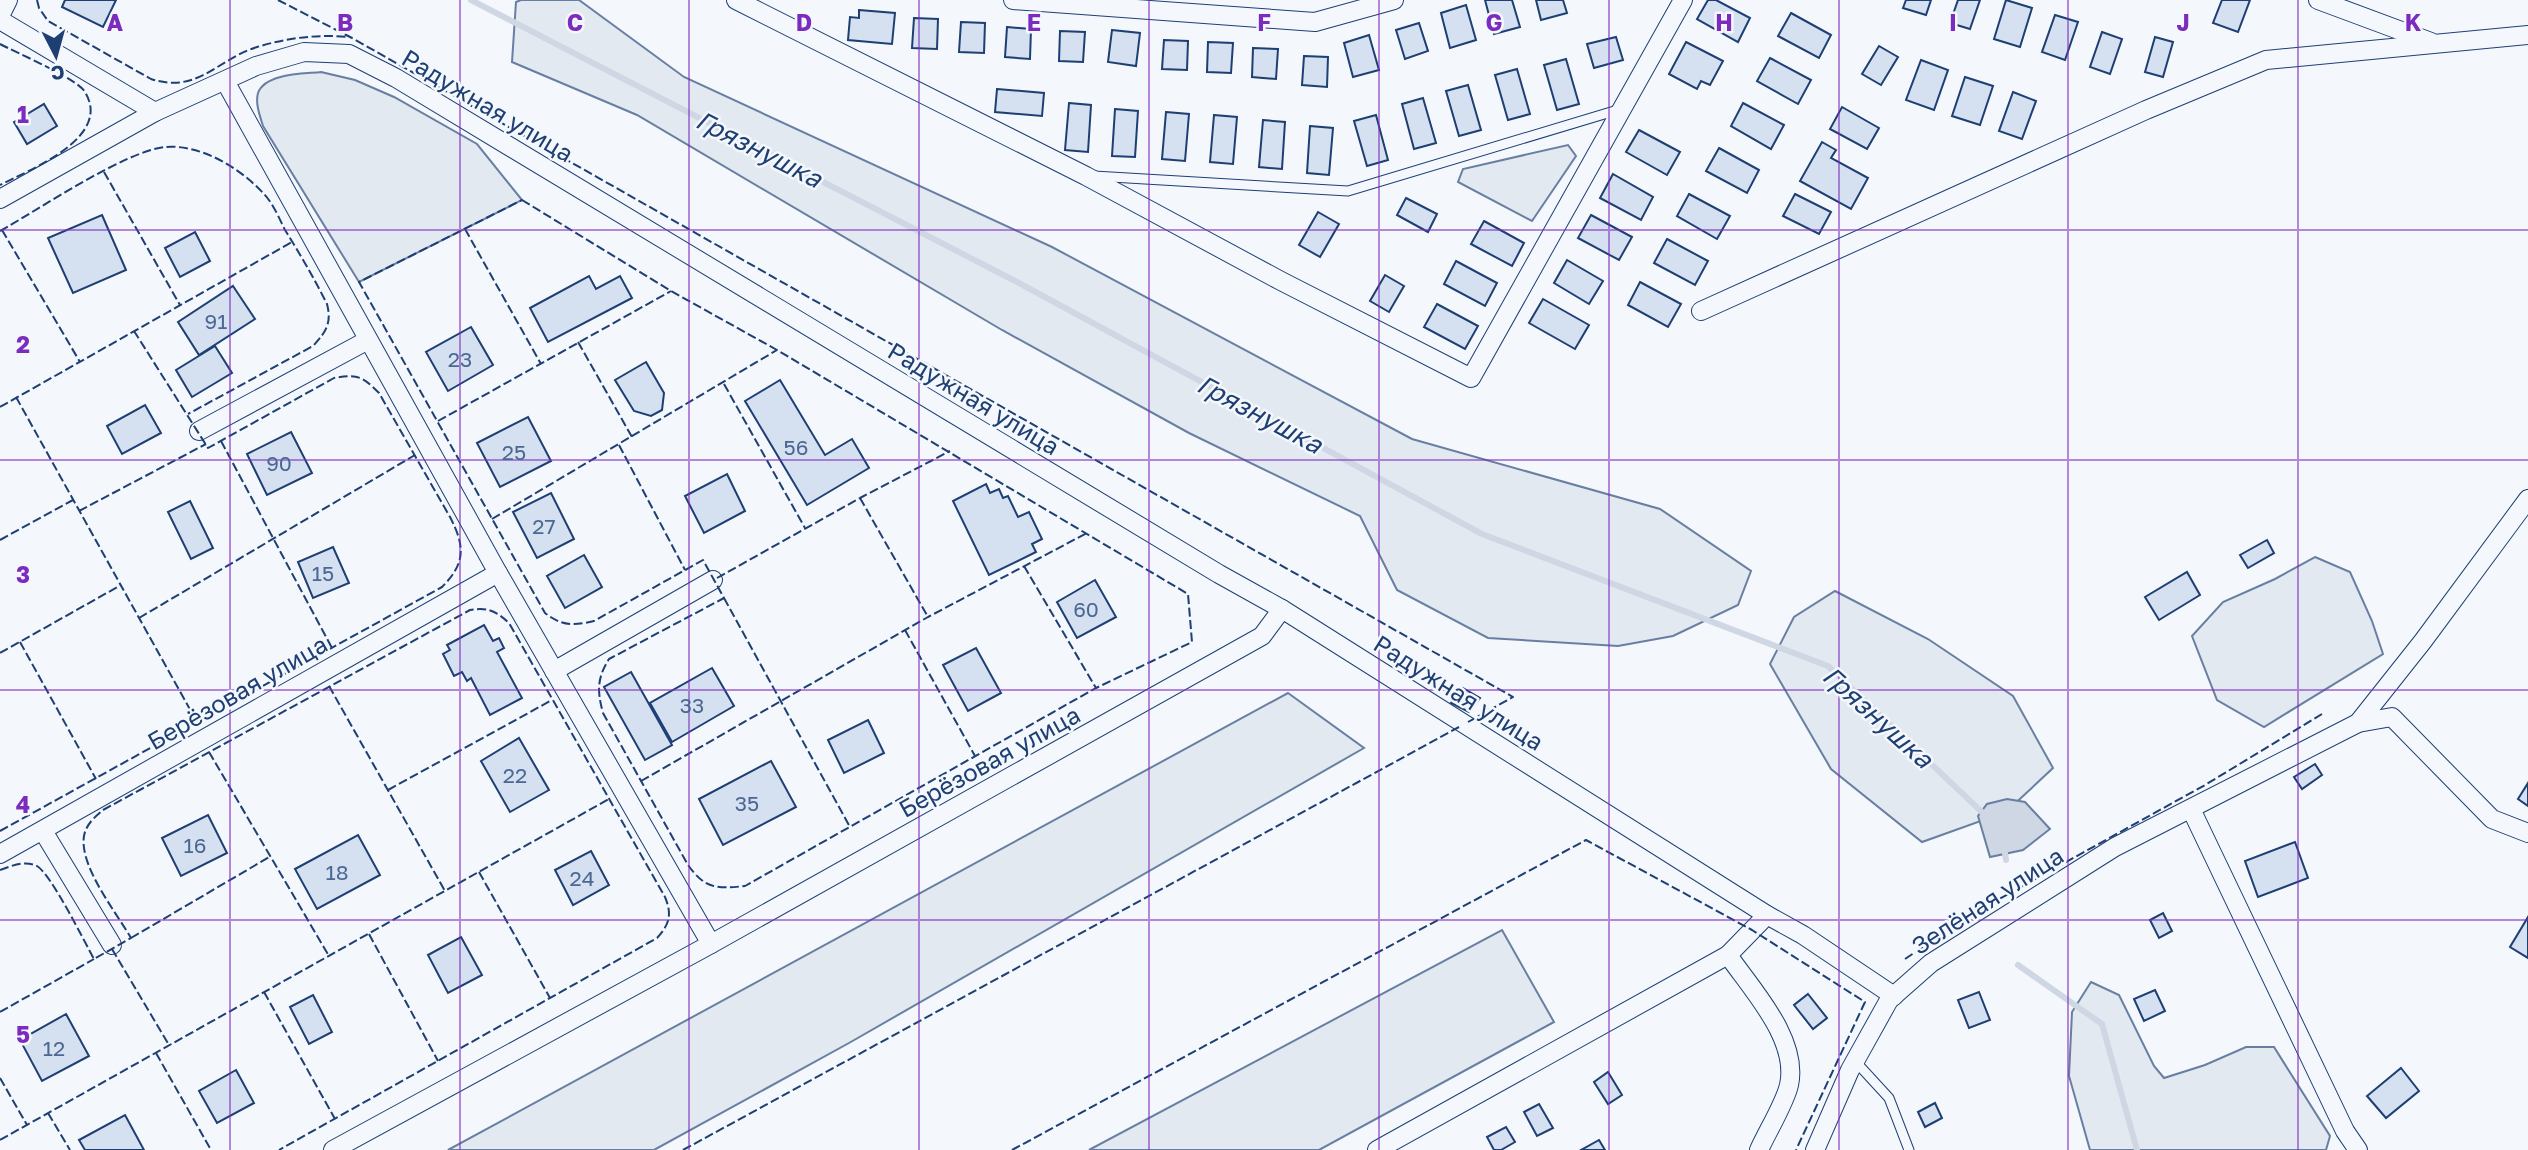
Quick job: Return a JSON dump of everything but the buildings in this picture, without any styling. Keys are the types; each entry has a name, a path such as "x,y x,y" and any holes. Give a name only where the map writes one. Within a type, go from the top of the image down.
{"street":[{"path":"8,0 0,18 155,112"},
{"path":"736,0 1086,176 1281,281 1471,378 1683,0"},
{"path":"1013,0 1315,22 1394,0"},
{"path":"2318,0 2434,43"},
{"path":"1700,311 2134,116 2266,60 2528,35"},
{"name":"Радужная улица","path":"0,199 155,112 256,66 304,52 349,54 396,78 1219,574 1282,609 1767,915 1803,934 1894,996"},
{"path":"225,81 498,573 711,944"},
{"path":"199,431 368,340"},
{"path":"2358,723 2424,641 2528,499"},
{"name":"Берёзовая улица","path":"0,854 498,573"},
{"path":"554,671 713,580"},
{"name":"Берёзовая улица","path":"333,1150 711,944 1262,636 1282,609"},
{"path":"2358,723 2392,717 2492,819 2528,833"},
{"name":"Зелёная улица","path":"1815,1150 1855,1061 1889,1000 1931,963 2115,847 2358,723"},
{"path":"2191,809 2345,1131 2358,1150"},
{"path":"43,831 112,945"},
{"path":"1377,1150 1728,955 1767,915"},
{"path":"1728,955 1777,1026 1791,1056 1789,1086 1759,1150"}],"lane":[{"path":"1086,176 1348,191 1622,108"},
{"path":"1855,1061 1889,1098 1909,1150"}],"shaded area":[{"path":"579,0 684,77 1052,247 1412,439 1660,509 1751,571 1738,605 1673,636 1618,646 1488,638 1397,590 1360,516 1189,433 1002,330 637,115 512,62 516,2"},
{"path":"321,72 355,80 394,97 477,144 522,200 359,282 263,126 258,110 258,93 268,82 286,76"},
{"path":"1568,145 1576,156 1532,221 1458,182 1463,169"},
{"path":"2315,557 2350,572 2372,621 2383,654 2264,727 2217,700 2192,636 2223,602 2275,579"},
{"path":"1835,591 1928,639 2013,696 2053,768 2006,812 1922,842 1831,769 1770,664 1794,617"},
{"path":"1288,693 1364,748 849,1043 654,1150 448,1150"},
{"path":"2007,799 2025,802 2050,829 2023,850 1990,857 1978,816 1987,804"},
{"path":"1502,930 1554,1022 1319,1150 1089,1150"},
{"path":"2091,982 2119,995 2154,1066 2164,1078 2205,1065 2246,1047 2274,1047 2330,1136 2326,1150 2090,1150 2069,1076 2072,1012"}],"waterway":[{"name":"Грязнушка","path":"471,0 1019,283 1482,534 1828,666 1985,815"},
{"name":"Грязнушка","path":"2004,847 2006,860"},
{"name":"Грязнушка","path":"2018,965 2102,1024 2137,1150"}],"fence":[{"path":"37,0 48,21 151,79 167,82 194,79 243,53 268,44 314,36 349,37"},
{"path":"278,0 352,38 1513,697 1468,722"},
{"path":"0,44 71,80 85,92 91,109 88,124 78,138 64,150 0,185"},
{"path":"0,231 105,170 148,151 165,147 192,149 206,154 231,167 254,184 273,206 317,285 327,304 328,322 313,346 188,414"},
{"path":"104,172 180,305"},
{"path":"522,200 671,291 777,350 1188,594 1192,642 1096,688 745,886 719,887 706,883 688,865 603,713 599,691 602,672 609,659 724,598 703,560 594,621 568,624 545,613 359,282 522,200"},
{"path":"465,229 541,364"},
{"path":"2,230 80,362"},
{"path":"0,407 292,242"},
{"path":"438,421 671,291"},
{"path":"0,831 442,587 459,562 460,546 450,517 379,393 368,383 349,376 334,378 208,448 134,331"},
{"path":"578,342 632,437"},
{"path":"492,519 777,350"},
{"path":"724,384 805,528"},
{"path":"16,397 197,722"},
{"path":"221,441 332,648"},
{"path":"79,511 206,444"},
{"path":"619,445 685,570"},
{"path":"717,578 950,451"},
{"path":"139,618 415,455"},
{"path":"860,498 928,617"},
{"path":"0,540 73,500"},
{"path":"641,781 928,617 1087,533"},
{"path":"1024,566 1096,688"},
{"path":"0,653 121,585"},
{"path":"724,598 850,827"},
{"path":"0,870 18,864 37,866 59,894 94,959 131,938 93,875 84,848 87,828 103,810 470,610 491,611 509,623 665,897 669,909 665,928 657,938 279,1150"},
{"path":"905,630 975,756"},
{"path":"20,642 96,779"},
{"path":"329,686 445,891"},
{"path":"388,790 552,700"},
{"path":"1905,959 1974,913 2205,785 2322,714"},
{"path":"683,1150 1459,727"},
{"path":"209,752 329,956"},
{"path":"0,1140 609,799"},
{"path":"1012,1150 1586,840 1752,930 1865,1002 1796,1150"},
{"path":"131,938 271,856"},
{"path":"479,872 550,998"},
{"path":"369,934 438,1061"},
{"path":"112,949 169,1045"},
{"path":"0,1012 94,959"},
{"path":"264,992 335,1119"},
{"path":"156,1053 211,1150"},
{"path":"0,1078 27,1125"},
{"path":"48,1113 70,1150"}]}
